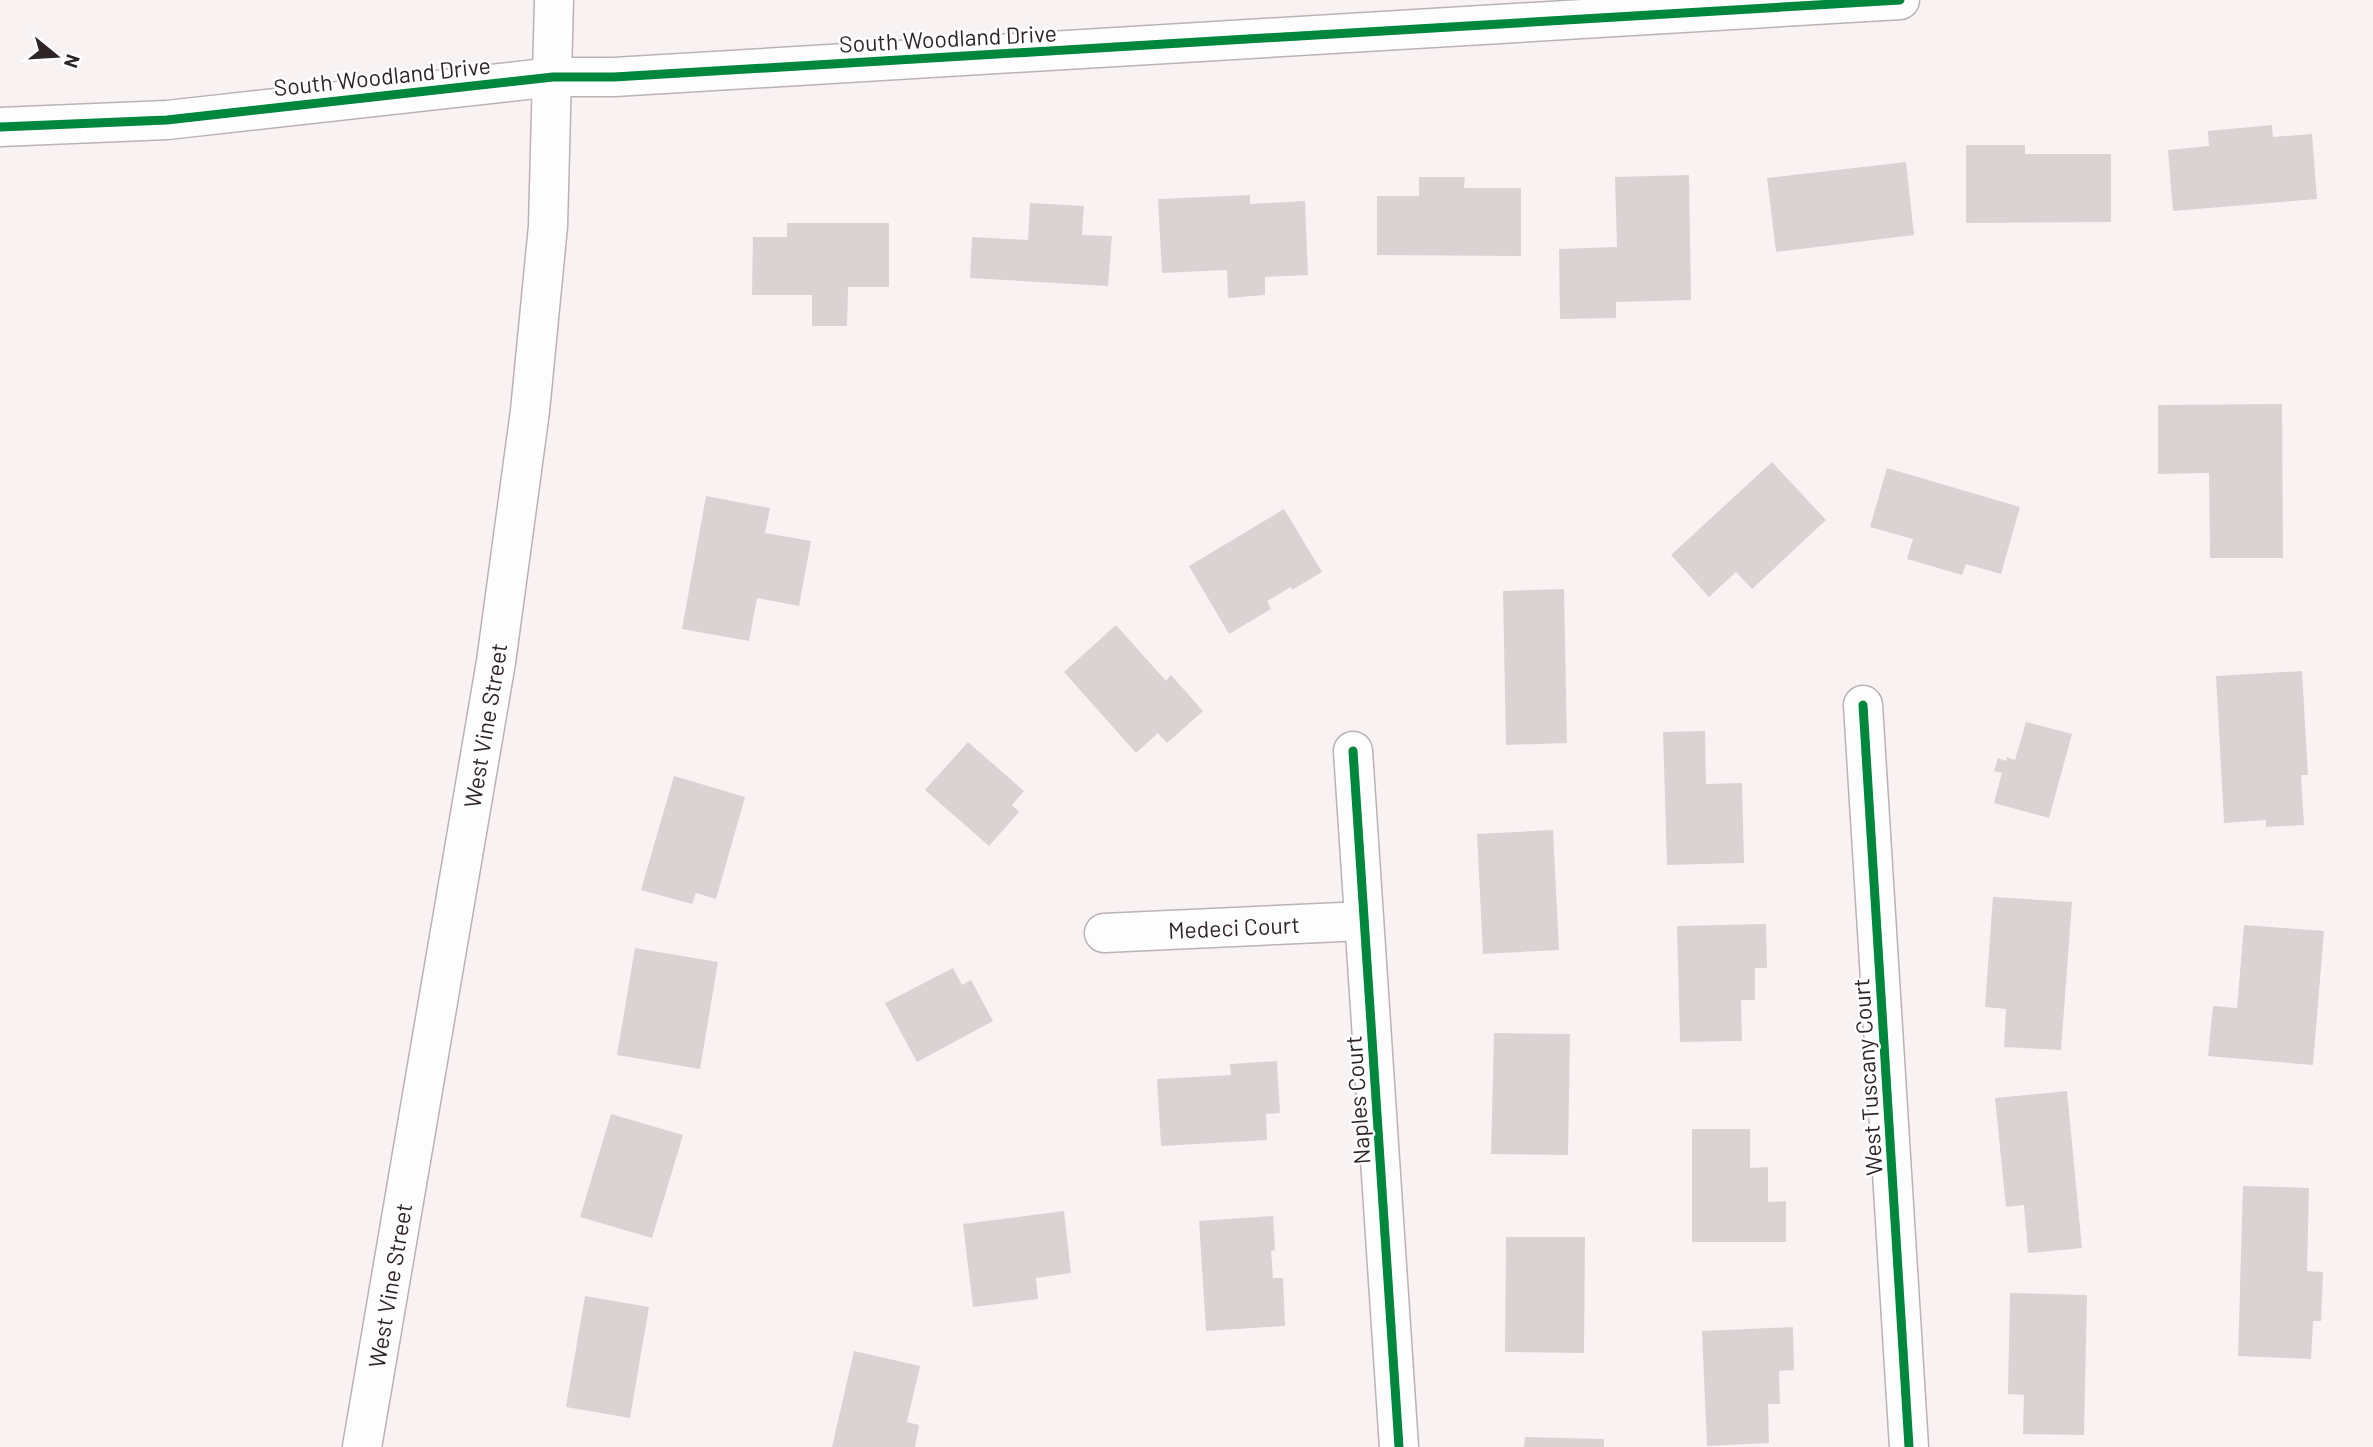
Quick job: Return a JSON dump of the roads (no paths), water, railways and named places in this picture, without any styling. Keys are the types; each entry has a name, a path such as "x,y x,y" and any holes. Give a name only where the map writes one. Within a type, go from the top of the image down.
{"street":[{"name":"West Vine Street","path":"362,1447 496,662 532,385 548,226 554,0"},
{"name":"South Woodland Drive","path":"0,127 167,120 553,77 614,78 1900,0"},
{"name":"West Tuscany Court","path":"1863,705 1909,1447"},
{"name":"Naples Court","path":"1353,751 1399,1447"},
{"name":"Medeci Court","path":"1104,933 1364,921"}]}
